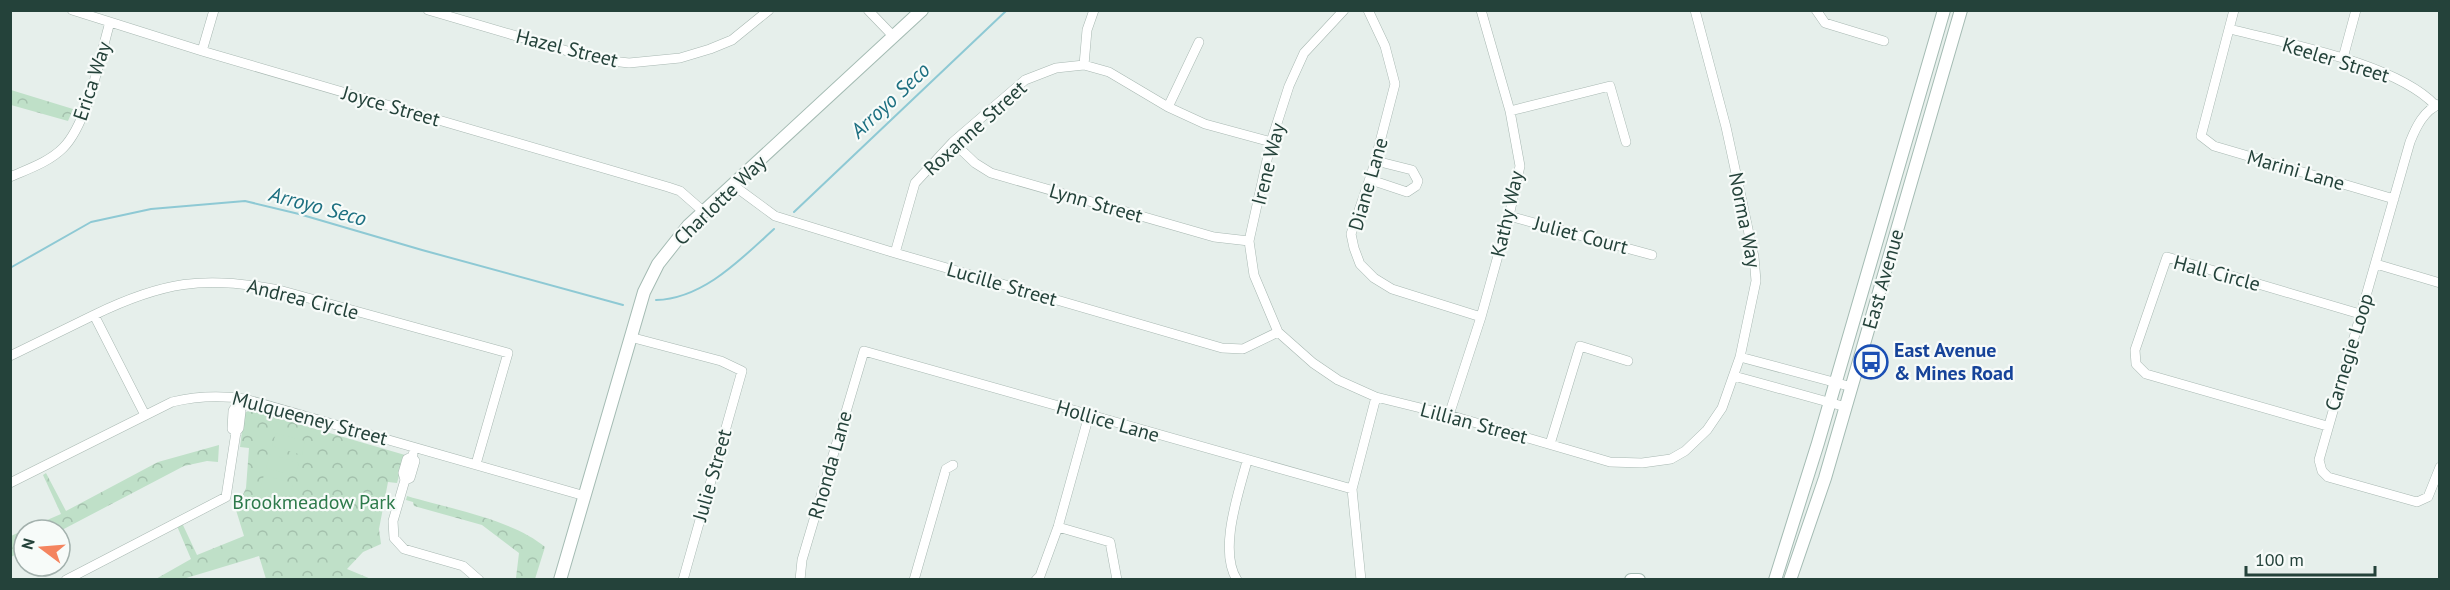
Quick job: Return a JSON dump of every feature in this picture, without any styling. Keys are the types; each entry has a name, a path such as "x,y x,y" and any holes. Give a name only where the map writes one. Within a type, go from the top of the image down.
{"main road":[{"name":"Charlotte Way","path":"560,579 637,310 658,264 688,226 922,10"},
{"name":"East Avenue","path":"1775,579 1836,383 1944,10"},
{"name":"East Avenue","path":"1790,579 1825,478 1961,10"},
{"path":"1631,579 1639,579"}],"street":[{"name":"Joyce Street","path":"72,10 202,51 668,187 680,191 704,212"},
{"path":"202,51 214,10"},
{"name":"Hazel Street","path":"428,10 574,53 629,63 680,58 710,49 732,40 769,10"},
{"path":"868,10 894,37"},
{"path":"1084,65 1087,30 1094,10"},
{"name":"Irene Way","path":"1278,332 1254,275 1249,241 1271,142 1289,86 1304,53 1344,10"},
{"name":"Diane Lane","path":"1368,10 1385,46 1395,84 1372,169 1351,234 1360,264 1374,278 1392,289 1480,317"},
{"name":"Kathy Way","path":"1449,415 1509,216 1520,166 1510,111 1481,10"},
{"name":"Norma Way","path":"1685,451 1707,430 1722,408 1740,357 1756,281 1754,257 1725,127 1695,10"},
{"path":"1816,10 1825,23 1884,41"},
{"path":"2230,29 2234,10"},
{"path":"2343,58 2356,10"},
{"name":"Erica Way","path":"10,177 47,160 63,148 75,132 110,22"},
{"name":"Keeler Street","path":"2230,29 2343,58 2404,82 2423,93 2437,105"},
{"name":"Marini Lane","path":"2230,29 2201,136 2214,146 2394,199"},
{"path":"1168,107 1199,42"},
{"name":"Roxanne Street","path":"895,253 915,183 953,142 1025,80 1056,68 1084,65 1109,72 1168,107 1205,124 1271,142"},
{"path":"1510,111 1610,86 1626,142"},
{"name":"Carnegie Loop","path":"2437,105 2418,124 2360,314 2319,460 2322,471 2328,477 2417,502 2428,497 2439,467"},
{"name":"Lynn Street","path":"953,142 975,164 991,173 1214,237 1249,241"},
{"path":"1380,162 1412,170 1418,181 1416,186 1407,192 1374,181 1372,169 1380,162"},
{"name":"Lucille Street","path":"733,185 775,216 1222,348 1243,349 1278,332"},
{"name":"Juliet Court","path":"1509,216 1652,255"},
{"name":"Hall Circle","path":"2327,426 2146,374 2136,364 2135,350 2167,257 2360,314"},
{"path":"2376,264 2439,283"},
{"name":"Andrea Circle","path":"94,315 152,290 202,282 228,282 279,290 508,353 476,464"},
{"path":"10,356 94,315 145,415"},
{"name":"Lillian Street","path":"1278,332 1313,363 1338,380 1376,397 1449,415 1610,462 1642,463 1671,459 1685,451"},
{"name":"Julie Street","path":"630,337 721,361 742,371 683,579"},
{"path":"1550,444 1580,346 1628,361"},
{"name":"Hollice Lane","path":"864,351 1352,489"},
{"name":"Rhonda Lane","path":"800,579 802,560 864,351"},
{"path":"1740,357 1852,387"},
{"path":"1734,376 1846,407"},
{"name":"Mulqueeney Street","path":"10,483 172,402 193,397 220,395 238,403 415,446 585,496"},
{"path":"1361,579 1352,489 1376,397"},
{"path":"66,579 226,497 236,432 232,429 233,411 238,403"},
{"path":"1036,579 1040,576 1058,527 1089,415"},
{"path":"415,446 412,458 407,459 403,473 405,480 393,521 394,538 404,549 463,566 479,579"},
{"path":"1237,579 1233,573 1228,532 1247,461"},
{"path":"914,579 946,469 953,465"},
{"path":"1058,527 1110,542 1117,579"}],"green space":[{"path":"11,90 73,109 68,121 11,105"},
{"name":"Brookmeadow Park","path":"251,410 405,455 397,483 388,482 379,529 381,544 363,552 347,569 371,579 266,579 259,556 183,579 154,580 191,559 177,526 182,523 197,555 244,536 236,510 246,488 249,448 240,447 244,415"},
{"path":"276,433 305,441 302,455 272,446"},
{"path":"219,445 218,462 207,461 184,466 72,525 72,518 52,518 61,514 43,475 46,473 66,511 158,462"},
{"path":"270,454 299,463 295,476 266,468"},
{"path":"264,475 293,484 289,497 260,489"},
{"path":"258,496 287,505 283,518 254,510"},
{"path":"407,496 498,522 532,538 545,547 535,579 516,578 519,553 482,525 414,506 413,502 406,500"}],"waterway":[{"name":"Arroyo Seco","path":"794,212 1007,10"},
{"name":"Arroyo Seco","path":"10,268 91,222 151,209 245,201 623,305"},
{"name":"Arroyo Seco","path":"656,300 690,293 705,285 735,264 774,229"}],"place":[{"name":"East Avenue & Mines Road","path":"1871,362"}]}
